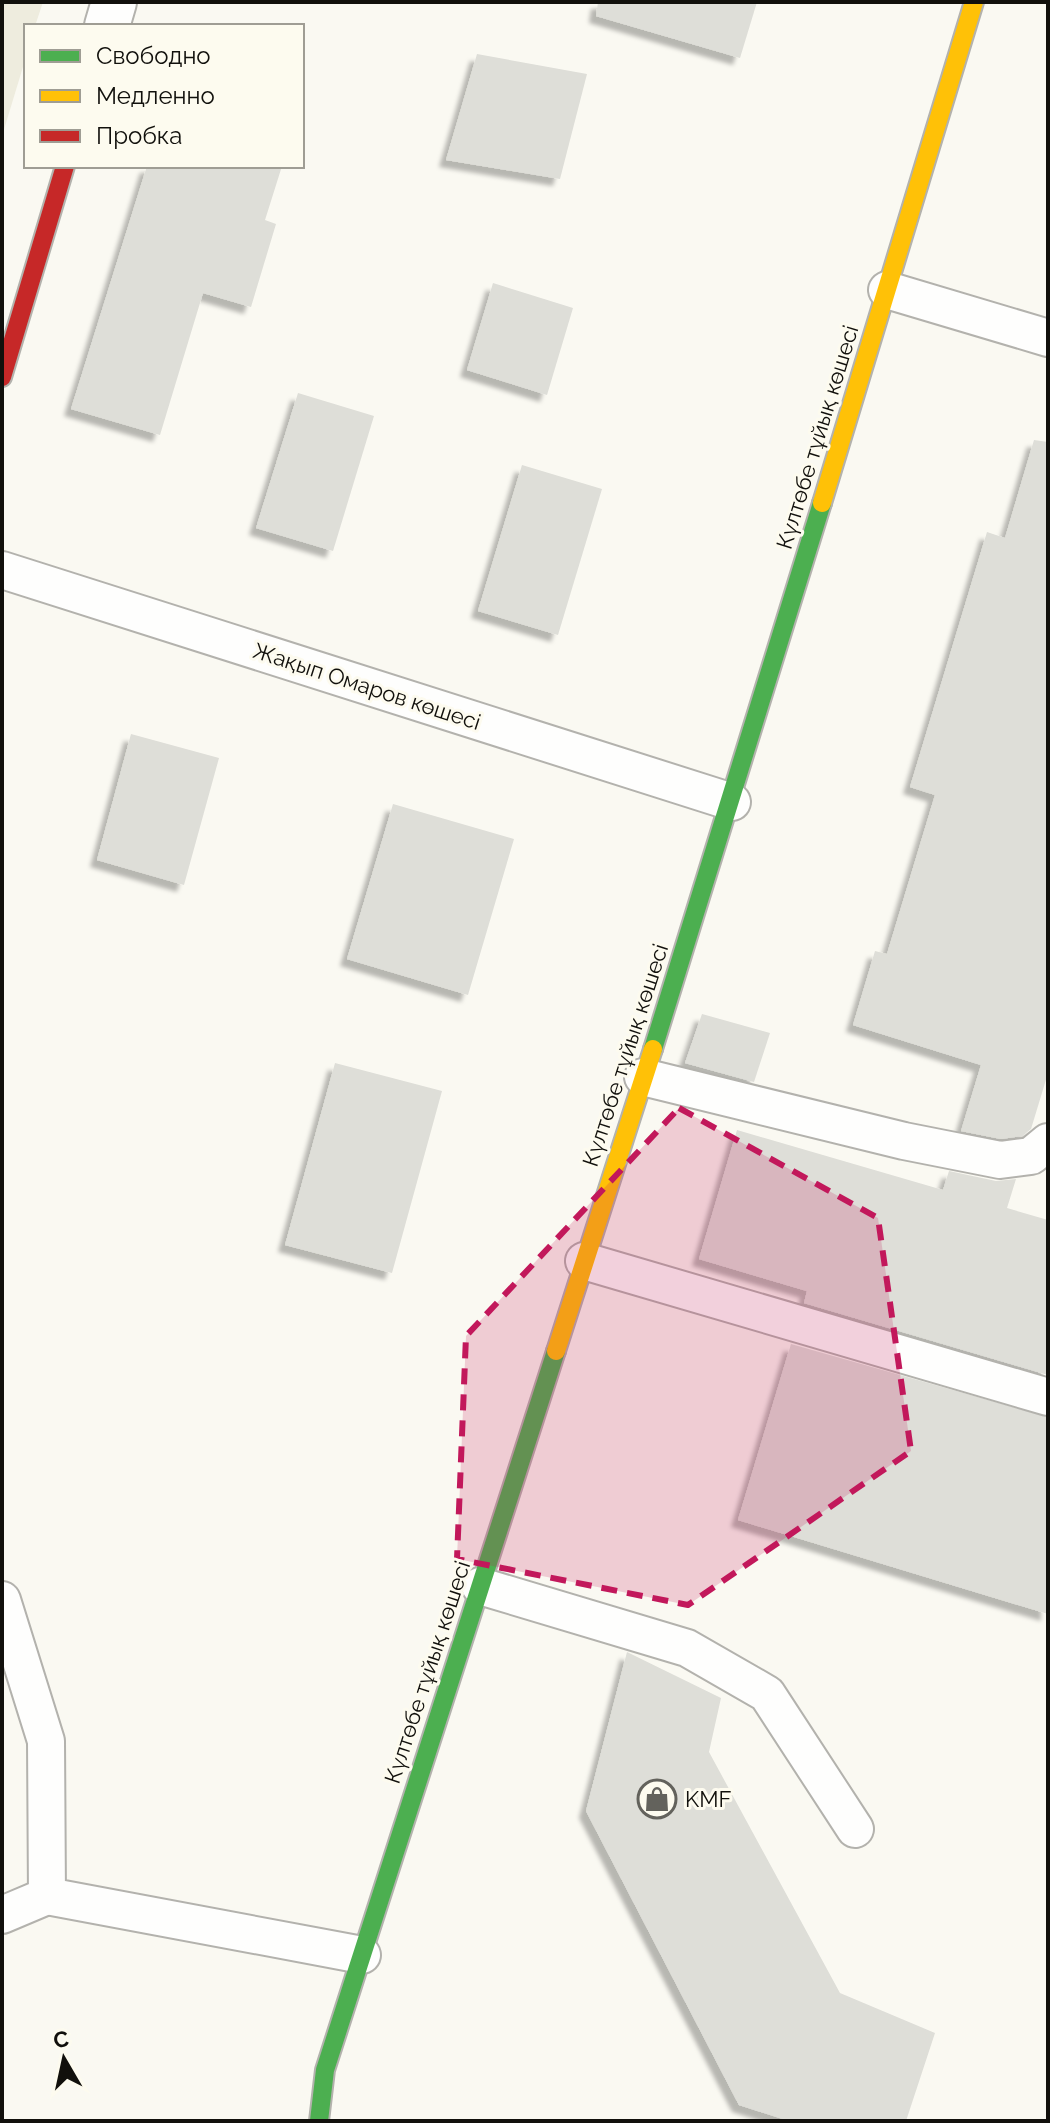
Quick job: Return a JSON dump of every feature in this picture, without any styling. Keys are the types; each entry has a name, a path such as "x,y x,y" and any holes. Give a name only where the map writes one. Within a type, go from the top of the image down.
{"street":[{"path":"108,24 114,2"},
{"name":"Күлтөбе тұйық көшесі","path":"319,2121 325,2070 732,802 974,2"},
{"path":"2,377 64,168"}],"lane":[{"path":"887,290 1048,338"},
{"name":"Жақып Омаров көшесі","path":"2,570 732,802"},
{"path":"643,1077 904,1141 1000,1160 1031,1156 1048,1142"},
{"path":"584,1261 1048,1397"},
{"path":"480,1586 687,1648 767,1694 855,1829"},
{"path":"2,1600 46,1741 47,1896"},
{"path":"2,1915 47,1896 362,1955"}],"highlighted area":[{"path":"679,1108 878,1218 911,1451 688,1605 457,1559 466,1336"}],"shaded area":[{"path":"2,2 43,2 36,24 24,24 24,64 2,136"}],"building":[{"path":"598,2 757,2 740,58 596,16"},
{"path":"477,54 587,74 560,179 446,160"},
{"path":"146,168 281,168 265,220 276,224 251,307 203,293 160,435 71,409"},
{"path":"493,283 573,308 547,395 467,370"},
{"path":"298,393 374,416 333,551 256,528"},
{"path":"1034,440 1048,442 1048,1073 1031,1129 1022,1136 1001,1139 961,1131 981,1065 853,1025 875,951 887,954 935,795 910,787 987,532 1005,538"},
{"path":"522,465 602,489 558,635 478,611"},
{"path":"131,734 219,758 184,885 97,860"},
{"path":"393,804 514,839 468,995 347,959"},
{"path":"702,1014 770,1033 754,1082 685,1063"},
{"path":"335,1063 442,1091 392,1273 285,1245"},
{"path":"737,1130 943,1190 949,1171 996,1181 1016,1179 1007,1208 1048,1220 1048,1375 804,1303 807,1291 699,1259"},
{"path":"791,1344 1048,1417 1048,1614 738,1520"},
{"path":"627,1652 721,1698 709,1752 840,1993 935,2033 906,2121 789,2121 739,2105 586,1811"}],"traffic: fast":[{"path":"653,1049 822,503"},
{"path":"319,2121 325,2070 556,1351"}],"traffic: slow":[{"path":"822,503 974,2"},
{"path":"556,1351 653,1049"}],"traffic: jam":[{"path":"2,377 64,168"}],"place":[{"name":"KMF","path":"657,1799"}]}
